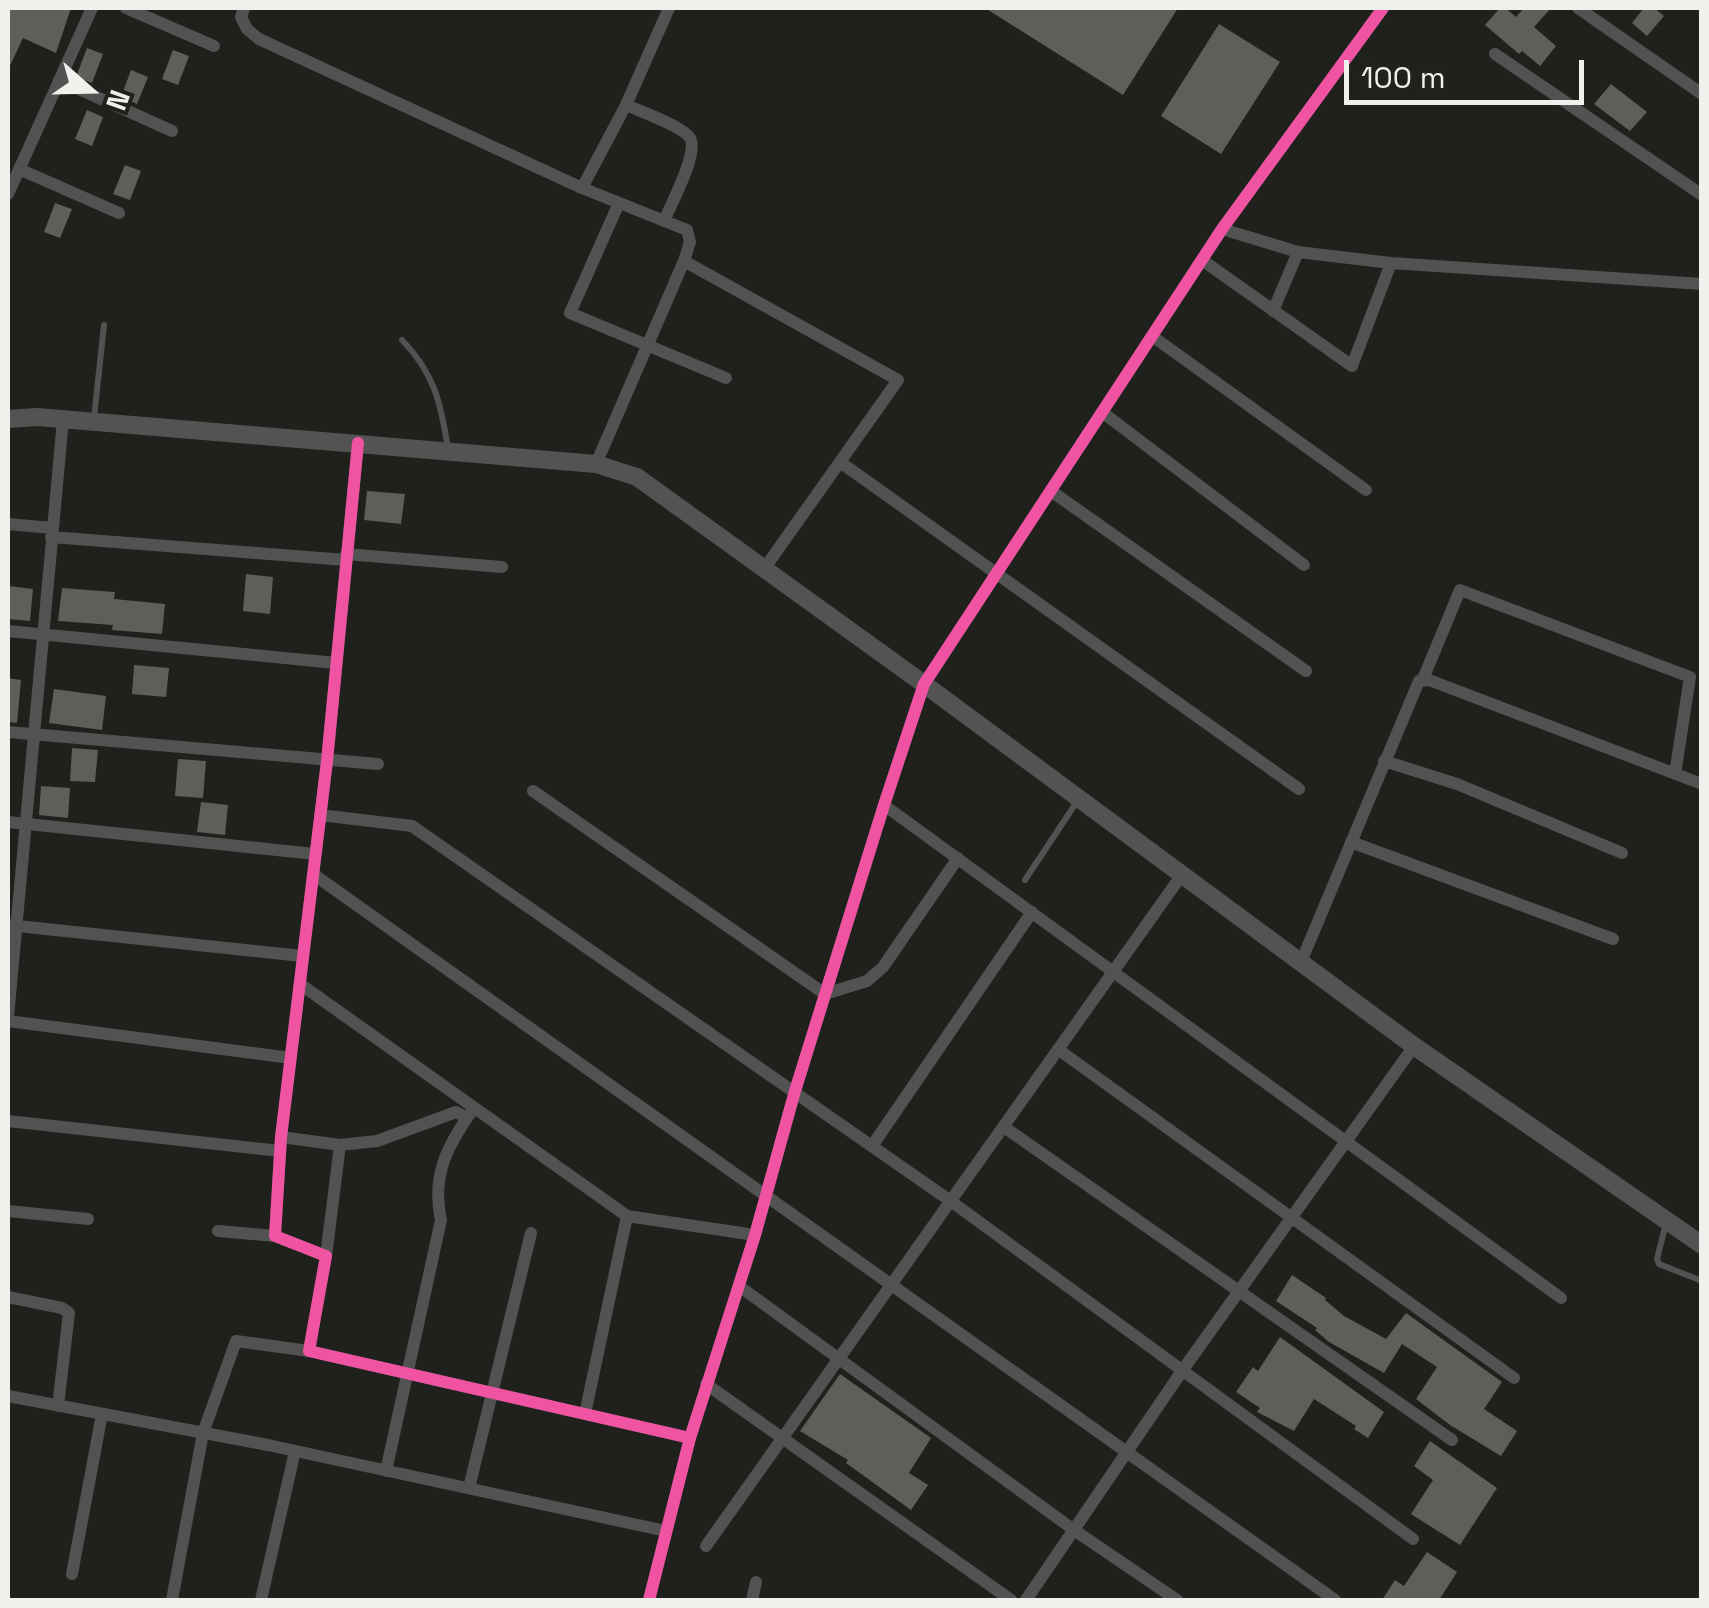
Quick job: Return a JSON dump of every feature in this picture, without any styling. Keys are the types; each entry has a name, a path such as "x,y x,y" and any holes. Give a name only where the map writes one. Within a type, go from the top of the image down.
{"main road":[{"path":"8,419 37,417 448,450 596,464 638,477 1414,1046 1702,1244"}],"street":[{"path":"8,194 92,8"},
{"path":"126,8 214,46"},
{"path":"244,8 240,17 246,29 259,38 582,188 687,230 691,236 684,261 596,464"},
{"path":"582,188 626,105 669,8"},
{"path":"649,1600 706,1384 740,1286 796,1091 924,684 1222,230 1384,8"},
{"path":"1578,8 1702,94"},
{"path":"1495,54 1702,195"},
{"path":"59,80 172,131"},
{"path":"626,105 684,132 692,142 692,155 664,220"},
{"path":"19,169 119,212"},
{"path":"618,202 570,313 726,378"},
{"path":"1222,230 1298,252 1391,263 1702,284"},
{"path":"1273,311 1298,252"},
{"path":"1202,260 1352,366 1391,263"},
{"path":"684,261 898,380 764,568"},
{"path":"1152,336 1366,490"},
{"path":"1102,412 1304,565"},
{"path":"62,420 11,925 8,1019 291,1058"},
{"path":"275,1236 281,1144 327,761 358,443"},
{"path":"840,462 1300,789"},
{"path":"1050,491 1306,671"},
{"path":"8,524 52,532 502,568"},
{"path":"1301,962 1414,687 1424,679 1460,590 1690,677 1675,774"},
{"path":"8,631 336,662"},
{"path":"1424,679 1702,784"},
{"path":"8,732 378,764"},
{"path":"1384,762 1456,784 1622,853"},
{"path":"533,791 826,994"},
{"path":"884,805 1561,1298"},
{"path":"320,815 412,826 952,1202 1413,1539"},
{"path":"8,822 315,854"},
{"path":"1351,842 1613,938"},
{"path":"826,994 868,981 883,967 958,858"},
{"path":"313,874 1335,1600"},
{"path":"706,1546 1181,876"},
{"path":"872,1146 1032,912"},
{"path":"11,925 302,956"},
{"path":"300,984 471,1113 626,1216 755,1235"},
{"path":"1026,1600 1182,1372 1414,1046"},
{"path":"1058,1050 1514,1378"},
{"path":"8,1121 281,1144 340,1145 377,1141 456,1112 471,1113"},
{"path":"386,1471 440,1220 436,1196 448,1149 471,1113"},
{"path":"1004,1128 1452,1440"},
{"path":"308,1352 326,1256 340,1145"},
{"path":"8,1210 88,1219"},
{"path":"584,1414 626,1216"},
{"path":"218,1230 275,1236 326,1256"},
{"path":"468,1488 532,1233"},
{"path":"740,1286 1074,1530 1177,1600"},
{"path":"8,1297 62,1308 69,1313 58,1406"},
{"path":"172,1600 203,1433 236,1341 409,1373 690,1438"},
{"path":"706,1384 1011,1600"},
{"path":"8,1396 295,1451 666,1531"},
{"path":"72,1574 102,1414"},
{"path":"261,1600 295,1451"},
{"path":"752,1600 756,1582"}],"lane":[{"path":"93,422 104,325"},
{"path":"402,340 423,362 436,388 448,450"},
{"path":"1025,880 1079,800"},
{"path":"1666,1220 1659,1264 1702,1281"}],"building":[{"path":"8,8 71,8 56,53 23,38 8,70"},
{"path":"985,8 1178,8 1123,95"},
{"path":"1500,8 1516,17 1524,8 1551,8 1534,27 1556,46 1540,66 1485,25"},
{"path":"1644,8 1654,8 1664,16 1647,36 1632,23"},
{"path":"1219,24 1280,62 1221,154 1161,116"},
{"path":"87,48 103,54 92,83 76,77"},
{"path":"173,50 189,56 178,85 162,79"},
{"path":"131,70 148,77 137,104 121,97"},
{"path":"1611,84 1647,112 1630,131 1594,104"},
{"path":"87,110 103,117 92,146 75,139"},
{"path":"125,165 141,171 130,200 113,194"},
{"path":"55,203 72,209 60,238 44,232"},
{"path":"367,491 405,494 401,524 364,520"},
{"path":"246,574 273,577 270,614 243,611"},
{"path":"8,586 33,589 30,621 8,619"},
{"path":"62,588 115,592 114,599 165,604 162,634 58,621"},
{"path":"134,665 169,668 166,697 132,694"},
{"path":"8,678 21,680 17,723 8,722"},
{"path":"54,689 106,696 102,730 49,723"},
{"path":"72,748 98,750 95,782 70,781"},
{"path":"178,759 206,761 203,798 175,796"},
{"path":"41,786 70,788 68,818 39,815"},
{"path":"201,802 228,805 225,835 197,832"},
{"path":"1292,1275 1344,1316 1386,1339 1406,1313 1502,1382 1484,1409 1517,1431 1501,1456 1416,1399 1437,1367 1402,1344 1384,1373 1329,1342 1317,1328 1276,1301"},
{"path":"1280,1337 1384,1412 1368,1438 1314,1399 1294,1431 1257,1412 1260,1408 1236,1392 1253,1367 1258,1371"},
{"path":"840,1374 931,1438 909,1473 928,1485 911,1510 846,1463 848,1460 800,1431"},
{"path":"1430,1441 1497,1488 1460,1545 1411,1514 1433,1480 1414,1466"},
{"path":"1427,1552 1457,1572 1439,1600 1382,1600 1395,1580 1404,1586"}],"cycle path":[{"path":"649,1600 690,1438 924,684 1222,229 1383,8"},
{"path":"358,443 327,761 281,1137 275,1236 326,1256 309,1351 690,1438"}]}
